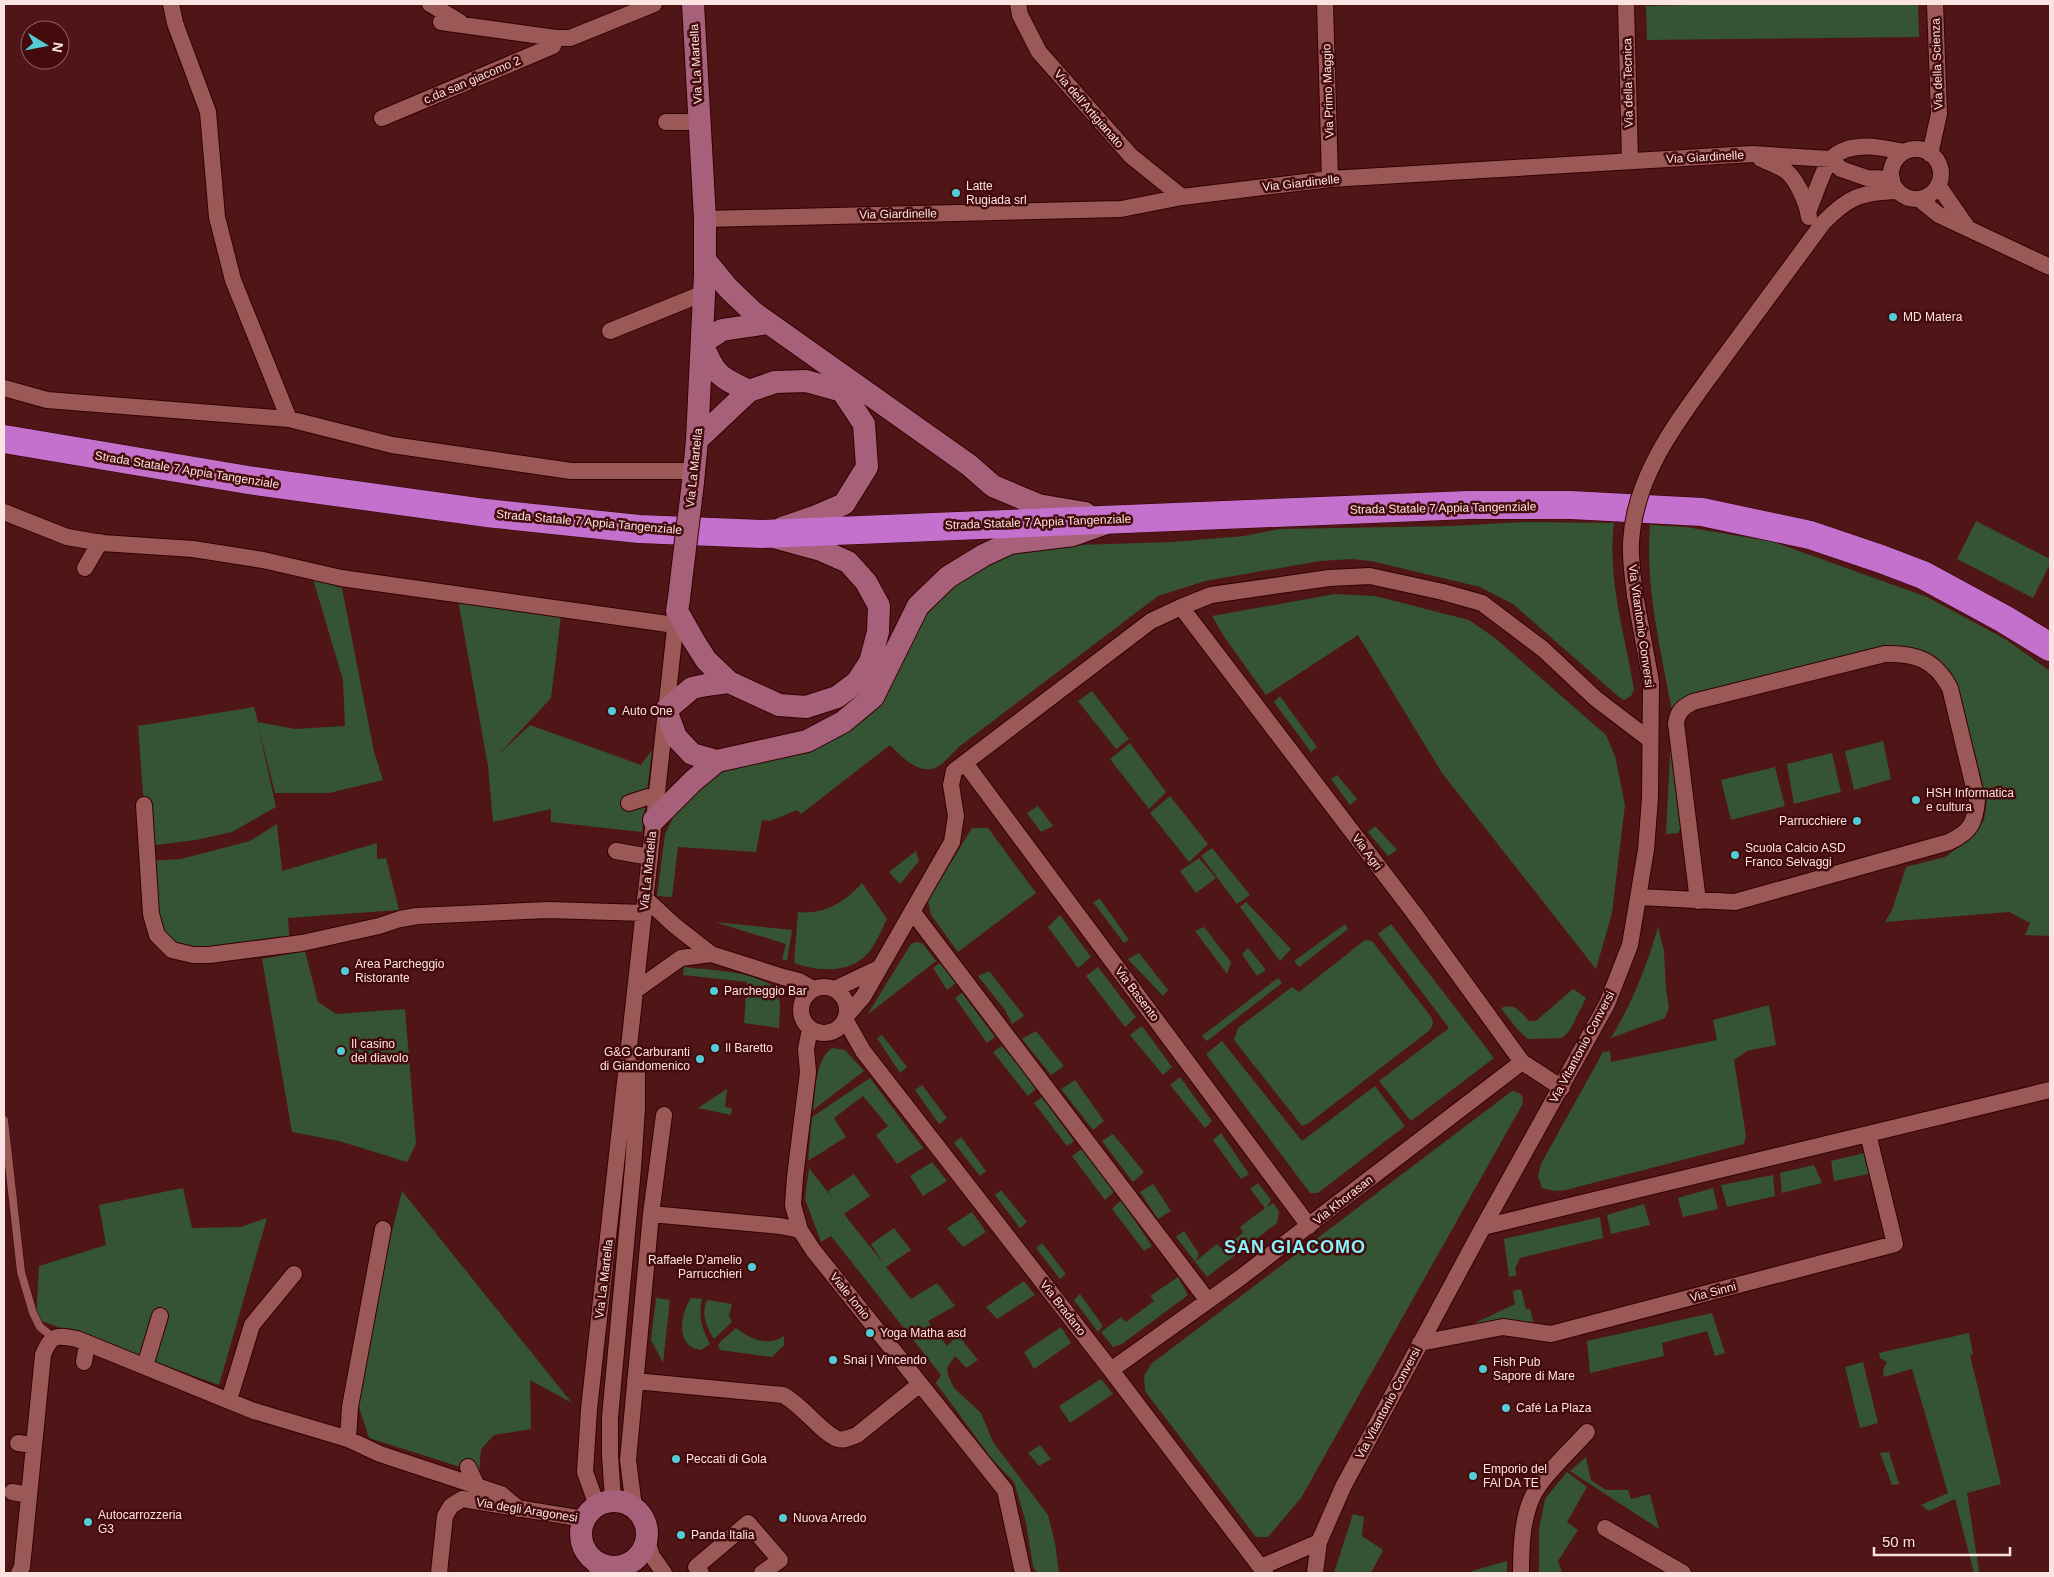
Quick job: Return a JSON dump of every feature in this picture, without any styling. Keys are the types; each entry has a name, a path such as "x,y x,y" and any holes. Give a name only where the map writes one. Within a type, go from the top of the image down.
{"highway":[{"name":"Strada Statale 7 Appia Tangenziale","path":"4,439 248,480 486,513 638,529 762,534 1477,505 1571,505 1702,512 1810,535 1881,559 1923,576 2004,619 2050,647"}],"street":[{"path":"171,4 175,23 208,112 218,217 233,280 290,419"},
{"name":"c.da san giacomo 2","path":"430,4 464,25"},
{"name":"c.da san giacomo 2","path":"441,22 556,38 570,38 654,4"},
{"name":"Via La Martella","path":"598,1508 585,1472 589,1409 677,612 698,440 705,219 693,4"},
{"name":"Via dell'Artigianato","path":"1018,4 1020,15 1039,52 1131,156 1182,197"},
{"name":"Via Primo Maggio","path":"1325,4 1330,179"},
{"name":"Via della Tecnica","path":"1626,4 1630,161"},
{"name":"Via della Scienza","path":"1930,154 1938,114 1935,4"},
{"name":"c.da san giacomo 2","path":"382,118 553,46 556,38"},
{"name":"Via La Martella","path":"666,122 700,122"},
{"path":"1808,212 1830,159 1846,148 1878,146 1904,152 1916,149 1930,154 1937,161 1941,178 1933,192 1919,199"},
{"path":"1904,152 1891,171 1895,185 1911,198 1919,199 1939,215 2050,267"},
{"name":"Via Giardinelle","path":"705,219 1120,209 1182,197 1330,179 1752,154 1830,159 1841,169 1895,185"},
{"name":"Via Vitantonio Conversi","path":"1752,154 1785,170 1801,192 1809,220 1804,252"},
{"name":"Via Vitantonio Conversi","path":"1315,1573 1319,1542 1343,1487 1483,1227 1608,1004 1630,945 1646,850 1650,798 1651,682 1631,569 1631,541 1638,500 1651,465 1676,423 1804,252 1823,223 1850,199 1884,191 1895,185"},
{"path":"1938,186 1967,227"},
{"path":"705,260 728,288 753,312 968,465 993,486 1038,506 1119,519"},
{"path":"610,330 704,293"},
{"path":"749,391 727,380 711,366 702,343 722,330 768,323"},
{"path":"698,440 749,391 775,382 806,381 842,390 864,424 867,467 844,504 814,517 762,534"},
{"path":"4,388 47,400 290,419 392,445 571,471 693,477"},
{"path":"4,512 49,537 67,537 100,542 202,551 264,560 438,598 677,612 706,660 729,682 779,705 806,707 838,697 857,682 870,662 878,632 879,606 866,582 848,562 821,550 762,534"},
{"path":"654,820 692,781 717,762 807,741 843,722 873,697 918,606 948,577 984,555 1010,543 1073,535 1119,519"},
{"path":"85,568 100,542"},
{"path":"833,1026 862,997 952,842 956,816 952,785 954,771 1151,621 1180,606 1211,595 1329,578 1370,576 1443,592 1482,603 1544,650 1596,698 1650,740"},
{"name":"Via Agri","path":"1180,606 1414,913 1522,1062 1562,1088"},
{"path":"1639,897 1698,901 1735,902 1949,842 1959,837 1971,828 1976,815 1977,800 1950,688 1942,674 1931,665 1916,657 1901,654 1885,654 1693,702 1685,706 1678,713 1676,723 1698,901"},
{"path":"717,762 692,754 676,737 666,710 692,688 729,682"},
{"name":"Via Basento","path":"965,763 1309,1226"},
{"path":"629,803 657,794"},
{"path":"144,805 151,914 157,935 162,942 172,950 182,953 210,955 302,943 417,916 644,906 674,925 711,954 783,977 800,980 813,990"},
{"path":"616,851 650,857"},
{"path":"912,911 1208,1301"},
{"path":"636,990 681,958 711,954"},
{"path":"801,1009 803,1001 813,990 820,987 836,989 878,970"},
{"path":"783,977 796,992 802,1017 833,1026"},
{"path":"833,1026 846,1000 836,989"},
{"name":"Via La Martella","path":"598,1508 610,1455 610,1417 634,1168 637,1108 633,1020"},
{"name":"Via Bradano","path":"833,1026 864,1051 1112,1370 1263,1570"},
{"name":"Viale Ionio","path":"833,1026 806,1050 808,1072 793,1205 800,1230 813,1250 1005,1490 1023,1573"},
{"name":"Via Khorasan","path":"1112,1370 1309,1226 1522,1062"},
{"path":"1483,1227 2050,1090"},
{"path":"634,1507 628,1460 651,1214 664,1115"},
{"name":"Via Sinni","path":"1420,1344 1503,1327 1552,1334 1895,1244 1868,1134"},
{"path":"651,1214 780,1226 800,1230"},
{"path":"348,1439 361,1316 383,1229"},
{"path":"228,1400 252,1325 294,1274"},
{"path":"145,1366 160,1316"},
{"path":"19,1573 29,1495 26,1444 43,1355 48,1342 54,1338 64,1337 87,1343 254,1411 348,1439 380,1454 501,1494 519,1509"},
{"path":"84,1362 87,1343"},
{"path":"635,1381 783,1395 794,1400 837,1439 847,1439 856,1435 920,1384"},
{"path":"1521,1573 1521,1543 1526,1514 1538,1485 1587,1432"},
{"path":"468,1468 477,1486"},
{"path":"12,1492 29,1495"},
{"name":"Via degli Aragonesi","path":"439,1573 445,1516 451,1506 462,1499 519,1509 598,1508"},
{"path":"627,1502 634,1507 645,1520 648,1533 639,1557 628,1565 606,1568 583,1547 581,1534 598,1508 627,1502"},
{"path":"701,1573 696,1566 748,1523 780,1560 762,1573"},
{"path":"1605,1528 1683,1573"},
{"path":"646,1541 652,1556 664,1573"},
{"path":"1263,1570 1319,1542"}],"lane":[{"path":"4,1120 21,1272 33,1313 40,1327 54,1338"}],"green space":[{"path":"1918,4 1919,37 1647,40 1646,6"},
{"path":"1976,521 2050,559 2050,564 2033,598 1957,559"},
{"path":"1524,522 1614,523 1612,544 1615,586 1634,689 1631,696 1624,700 1619,697 1513,604 1480,587 1371,561 1351,559 1320,561 1205,581 1158,596 960,746 935,768 922,768 910,763 890,745 801,814 797,810 770,821 762,820 756,852 678,847 672,897 657,896 665,835 679,803 702,782 735,766 812,748 842,735 864,716 928,607 946,588 1011,550 1047,546 1172,542 1244,536 1280,529 1452,526"},
{"path":"1650,525 1686,527 1774,542 1927,597 2005,639 2050,671 2050,936 2025,935 2030,923 2009,912 1885,922 1892,910 1906,867 1945,857 1969,840 1984,820 1987,801 1959,691 1918,654 1672,711 1652,595 1649,549"},
{"path":"313,579 342,588 374,752 383,780 329,793 275,793 258,725 276,807 232,832 196,840 147,846 138,726 254,707 258,722 295,729 345,726 343,680"},
{"path":"457,594 561,616 551,698 498,755 530,725 641,765 652,750 642,832 551,822 551,809 493,822 488,766"},
{"path":"1335,594 1375,596 1469,620 1495,638 1606,735 1615,756 1625,805 1612,913 1596,969 1442,773 1358,635 1266,695 1225,638 1212,616"},
{"path":"1092,691 1129,739 1116,749 1078,701"},
{"path":"1280,696 1317,747 1311,752 1274,702"},
{"path":"1671,735 1688,816 1678,833 1666,834"},
{"path":"1883,741 1891,779 1854,790 1845,751"},
{"path":"1130,743 1166,792 1149,809 1110,759"},
{"path":"1832,753 1841,792 1794,804 1787,764"},
{"path":"1775,767 1785,806 1731,820 1721,780"},
{"path":"1337,775 1357,799 1350,805 1331,779"},
{"path":"1170,796 1208,844 1189,862 1150,813"},
{"path":"1038,806 1053,826 1041,832 1027,813"},
{"path":"277,824 282,871 377,843 377,859 386,858 399,910 288,918 290,945 193,955 162,942 148,861 181,859 250,841"},
{"path":"1375,826 1397,850 1388,856 1368,832"},
{"path":"972,828 988,828 1036,893 958,952 931,915 928,900"},
{"path":"1212,848 1250,895 1237,904 1201,856"},
{"path":"916,851 919,861 900,884 889,872"},
{"path":"1199,858 1216,878 1196,893 1180,871"},
{"path":"862,883 887,919 876,942 868,953 852,965 836,969 818,969 794,963 798,912 817,911 833,906"},
{"path":"1100,899 1129,940 1124,943 1093,902"},
{"path":"1246,902 1291,949 1280,961 1240,907"},
{"path":"1060,915 1091,957 1078,968 1048,927"},
{"path":"715,922 792,930 787,961 782,959 786,944"},
{"path":"1345,924 1348,929 1299,967 1294,961"},
{"path":"1391,924 1494,1058 1411,1121 1379,1081 1449,1028 1378,934"},
{"path":"1204,927 1231,962 1227,974 1195,931"},
{"path":"1658,927 1664,951 1669,1007 1665,1018 1611,1038 1638,984"},
{"path":"1365,940 1372,941 1432,1018 1433,1024 1430,1030 1309,1123 1302,1126 1234,1040 1238,1028 1292,987 1299,992"},
{"path":"917,942 923,944 936,961 867,1015 911,944"},
{"path":"1248,948 1266,970 1257,976 1242,954"},
{"path":"305,951 318,1002 336,1014 405,1009 416,1144 407,1162 339,1141 292,1132 262,959"},
{"path":"1139,953 1168,990 1163,996 1128,959"},
{"path":"940,963 956,983 947,990 933,968"},
{"path":"684,967 744,974 776,988 780,1004 779,1028 744,1023 747,982 683,975"},
{"path":"1098,967 1136,1017 1125,1027 1086,976"},
{"path":"989,971 1024,1016 1012,1024 1005,1010 978,976"},
{"path":"1278,978 1282,983 1207,1041 1202,1036"},
{"path":"1573,989 1586,998 1570,1030 1562,1038 1528,1039 1517,1029 1501,1008 1506,1006 1513,1007 1520,1011 1529,1021 1536,1021"},
{"path":"962,993 995,1037 987,1043 955,998"},
{"path":"1769,1005 1776,1045 1747,1051 1734,1060 1746,1136 1744,1144 1566,1190 1554,1191 1542,1188 1538,1176 1541,1164 1603,1052 1610,1051 1611,1062 1717,1040 1713,1020"},
{"path":"1142,1026 1172,1067 1163,1075 1130,1035"},
{"path":"1036,1031 1064,1066 1051,1075 1022,1039"},
{"path":"882,1035 907,1067 900,1073 877,1038"},
{"path":"1222,1041 1302,1141 1375,1086 1405,1126 1318,1193 1310,1193 1206,1054"},
{"path":"1002,1046 1037,1088 1028,1096 993,1052"},
{"path":"832,1048 845,1050 864,1071 813,1110 819,1068 826,1053"},
{"path":"1180,1077 1212,1121 1205,1128 1170,1085"},
{"path":"870,1078 923,1148 897,1164 876,1135 888,1126 863,1096 834,1118 846,1137 808,1161 812,1117"},
{"path":"1075,1080 1104,1121 1093,1130 1061,1089"},
{"path":"922,1085 947,1118 939,1124 915,1090"},
{"path":"727,1089 725,1107 732,1108 731,1115 698,1108"},
{"path":"1512,1091 1519,1093 1523,1097 1522,1105 1301,1498 1268,1537 1256,1537 1145,1391 1144,1376 1151,1364"},
{"path":"1042,1097 1074,1141 1067,1146 1034,1103"},
{"path":"1221,1133 1249,1174 1241,1179 1213,1140"},
{"path":"1113,1134 1144,1172 1133,1182 1102,1141"},
{"path":"961,1137 986,1171 980,1176 954,1143"},
{"path":"1082,1149 1114,1192 1105,1200 1072,1156"},
{"path":"1864,1153 1869,1174 1834,1181 1831,1161"},
{"path":"932,1162 947,1181 923,1196 910,1176"},
{"path":"1814,1165 1822,1183 1782,1193 1780,1173"},
{"path":"809,1168 834,1200 828,1191 854,1174 870,1196 844,1214 883,1263 871,1244 894,1228 911,1250 886,1267 911,1299 937,1283 955,1306 928,1321 947,1346 958,1335 978,1360 966,1368 955,1356 947,1368 948,1375 954,1388 981,1413 993,1442 1048,1515 1055,1543 1059,1573 1037,1573 1033,1566 1026,1523 1014,1482 992,1459 936,1383 941,1375 831,1236 821,1242 805,1199"},
{"path":"1773,1175 1775,1196 1727,1207 1721,1185"},
{"path":"1258,1183 1271,1200 1267,1207 1273,1203 1279,1211 1277,1223 1207,1277 1176,1237 1184,1231 1199,1254 1196,1261 1217,1244 1222,1249 1243,1233 1240,1227 1265,1208 1250,1189"},
{"path":"1153,1184 1171,1211 1158,1219 1140,1192"},
{"path":"183,1188 192,1228 240,1227 267,1218 219,1385 36,1319 39,1266 106,1245 99,1205"},
{"path":"1713,1188 1718,1209 1683,1217 1678,1198"},
{"path":"1001,1190 1027,1222 1020,1228 995,1195"},
{"path":"402,1191 572,1403 530,1380 531,1429 494,1435 481,1449 479,1473 369,1438 358,1404 387,1252"},
{"path":"1121,1200 1152,1246 1144,1251 1112,1209"},
{"path":"1644,1204 1650,1225 1611,1234 1607,1215"},
{"path":"972,1212 986,1232 963,1247 947,1228"},
{"path":"1600,1217 1603,1238 1520,1258 1515,1268 1517,1275 1509,1277 1504,1239"},
{"path":"1042,1243 1066,1274 1060,1279 1036,1248"},
{"path":"1178,1277 1188,1295 1122,1344 1113,1347 1101,1332 1121,1317 1126,1322 1154,1301 1150,1296"},
{"path":"1024,1281 1035,1295 997,1319 986,1307"},
{"path":"1521,1289 1526,1309 1530,1309 1535,1328 1476,1327 1473,1324 1515,1304 1513,1291"},
{"path":"1080,1294 1103,1326 1098,1332 1074,1300"},
{"path":"656,1298 670,1300 663,1363 651,1340"},
{"path":"691,1298 702,1299 700,1311 705,1333 710,1344 701,1350 693,1348 687,1343 682,1329 684,1313"},
{"path":"707,1300 732,1304 729,1316 732,1322 714,1339 705,1320 704,1310"},
{"path":"1712,1313 1725,1353 1715,1356 1707,1331 1662,1343 1664,1356 1590,1373 1587,1341"},
{"path":"1061,1327 1071,1343 1034,1369 1024,1352"},
{"path":"736,1328 753,1338 765,1341 771,1341 784,1336 784,1345 772,1357 720,1350 718,1346 721,1341"},
{"path":"1969,1333 1973,1354 1970,1355 2001,1484 1967,1493 1979,1571 1974,1573 1955,1499 1929,1511 1921,1505 1948,1493 1912,1369 1884,1377 1883,1370 1887,1362 1880,1358 1879,1353"},
{"path":"1863,1362 1878,1423 1860,1428 1845,1367"},
{"path":"1101,1379 1113,1394 1070,1423 1059,1406"},
{"path":"1040,1445 1051,1459 1039,1466 1028,1453"},
{"path":"1889,1452 1899,1484 1892,1485 1880,1453"},
{"path":"1586,1457 1591,1480 1606,1490 1628,1490 1631,1499 1650,1494 1659,1529 1570,1471"},
{"path":"1567,1472 1587,1487 1567,1522 1578,1530 1558,1561 1562,1573 1539,1573 1539,1529 1545,1499"},
{"path":"1353,1514 1364,1517 1362,1536 1383,1550 1371,1573 1334,1573"},
{"path":"1507,1561 1507,1573 1471,1573 1472,1571"}],"place":[{"name":"Latte Rugiada srl","path":"956,193"},
{"name":"MD Matera","path":"1893,317"},
{"name":"Auto One","path":"612,711"},
{"name":"HSH Informatica e cultura","path":"1916,800"},
{"name":"Parrucchiere","path":"1857,821"},
{"name":"Scuola Calcio ASD Franco Selvaggi","path":"1735,855"},
{"name":"Area Parcheggio Ristorante","path":"345,971"},
{"name":"Parcheggio Bar","path":"714,991"},
{"name":"Il Baretto","path":"715,1048"},
{"name":"Il casino del diavolo","path":"341,1051"},
{"name":"G&G Carburanti di Giandomenico","path":"700,1059"},
{"name":"Raffaele D'amelio Parrucchieri","path":"752,1267"},
{"name":"Yoga Matha asd","path":"870,1333"},
{"name":"Snai | Vincendo","path":"833,1360"},
{"name":"Fish Pub Sapore di Mare","path":"1483,1369"},
{"name":"Café La Plaza","path":"1506,1408"},
{"name":"Peccati di Gola","path":"676,1459"},
{"name":"Emporio del FAI DA TE","path":"1473,1476"},
{"name":"Nuova Arredo","path":"783,1518"},
{"name":"Autocarrozzeria G3","path":"88,1522"},
{"name":"Panda Italia","path":"681,1535"}],"district":[{"name":"SAN GIACOMO","path":"1295,1247"}]}
